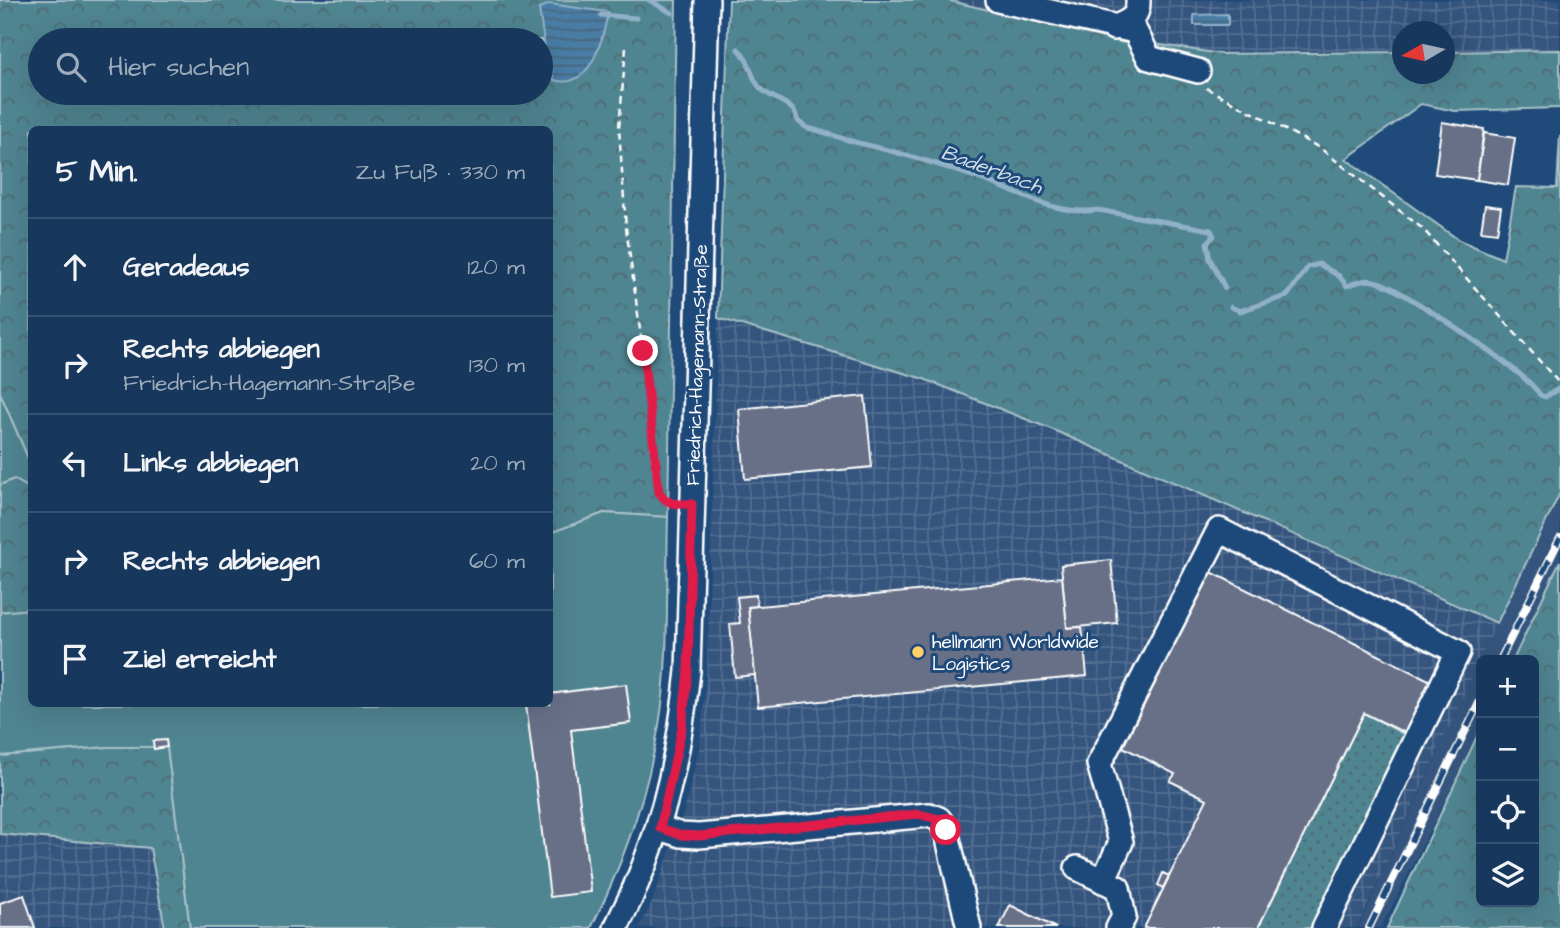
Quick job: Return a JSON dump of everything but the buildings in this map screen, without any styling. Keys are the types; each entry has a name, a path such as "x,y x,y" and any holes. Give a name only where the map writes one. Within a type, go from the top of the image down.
{"street":[{"name":"Friedrich-Hagemann-Straße","path":"616,928 660,828 682,728 688,671 707,0"},
{"path":"998,0 1058,7 1114,28 1135,31 1149,58 1198,71"},
{"path":"1114,28 1131,20 1137,13 1138,0"},
{"path":"1103,881 1121,842 1099,764 1219,530 1458,652 1324,928"},
{"path":"660,828 681,835 699,836 929,815 939,819 946,830 968,928"},
{"path":"1077,868 1118,888 1124,917 1118,928"}],"path":[{"path":"626,48 619,128 625,216 643,351 654,471 659,492 665,501 692,504"},
{"path":"1198,71 1200,84 1320,148 1423,229 1559,383"}],"shaded area":[{"path":"947,0 1560,0 1560,50 1455,52 1455,21 1392,21 1392,52 1221,54 1154,44 1154,50"},
{"path":"549,4 608,12 603,36 593,60 577,78 567,81 554,80 553,28 542,28 539,9"},
{"path":"1228,14 1228,25 1194,25 1194,15"},
{"path":"718,318 924,379 1064,434 1497,623 1482,655 1476,655 1476,669 1357,928 639,928 652,902 685,808 700,746 707,666"},
{"path":"1560,493 1560,561 1515,655 1482,655"},
{"path":"1476,669 1476,738 1381,928 1358,928"},
{"path":"0,834 150,848 165,928 0,928"}],"green space":[{"path":"0,0 676,0 668,517 604,513 553,532 553,126 28,126 28,458 0,393"},
{"path":"729,0 947,0 1153,50 1154,44 1221,54 1392,52 1392,84 1455,84 1455,52 1560,50 1560,108 1455,111 1421,104 1346,159 1459,240 1503,259 1516,187 1557,188 1560,135 1560,493 1497,623 1051,429 924,379 718,318"},
{"path":"0,393 28,458 28,487 14,479 0,485"},
{"path":"14,479 28,487 28,609 0,612 0,485"},
{"path":"604,513 668,517 666,649 659,725 641,804 591,928 190,928 167,747 107,747 0,756 0,612 28,609 28,707 553,707 553,532"},
{"path":"1560,561 1560,928 1387,928 1476,739 1476,907 1539,907 1539,655 1515,655"},
{"path":"1364,713 1411,738 1316,928 1258,928"},
{"path":"107,747 167,747 190,928 165,928 150,848 0,834 0,756"}],"waterway":[{"name":"Baderbach","path":"649,0 672,13"},
{"name":"Baderbach","path":"601,15 636,18"},
{"name":"Baderbach","path":"738,49 760,88 793,110 798,121 807,128 941,165 1054,207 1098,210 1211,230 1214,236 1207,243 1210,259 1225,288"},
{"name":"Baderbach","path":"1231,307 1240,311 1287,296 1308,267 1319,264 1339,276 1347,286 1370,280 1413,300 1491,352 1531,384 1540,395 1545,397 1560,388"}],"railway":[{"path":"1502,655 1560,538"},
{"path":"1369,928 1476,709"}],"place":[{"name":"hellmann Worldwide Logistics","path":"918,652"}],"route":[{"path":"643,351 654,471 659,492 665,501 673,504 692,504 688,671 682,728 660,828 681,835 699,836 918,814 939,819 946,830"}]}
